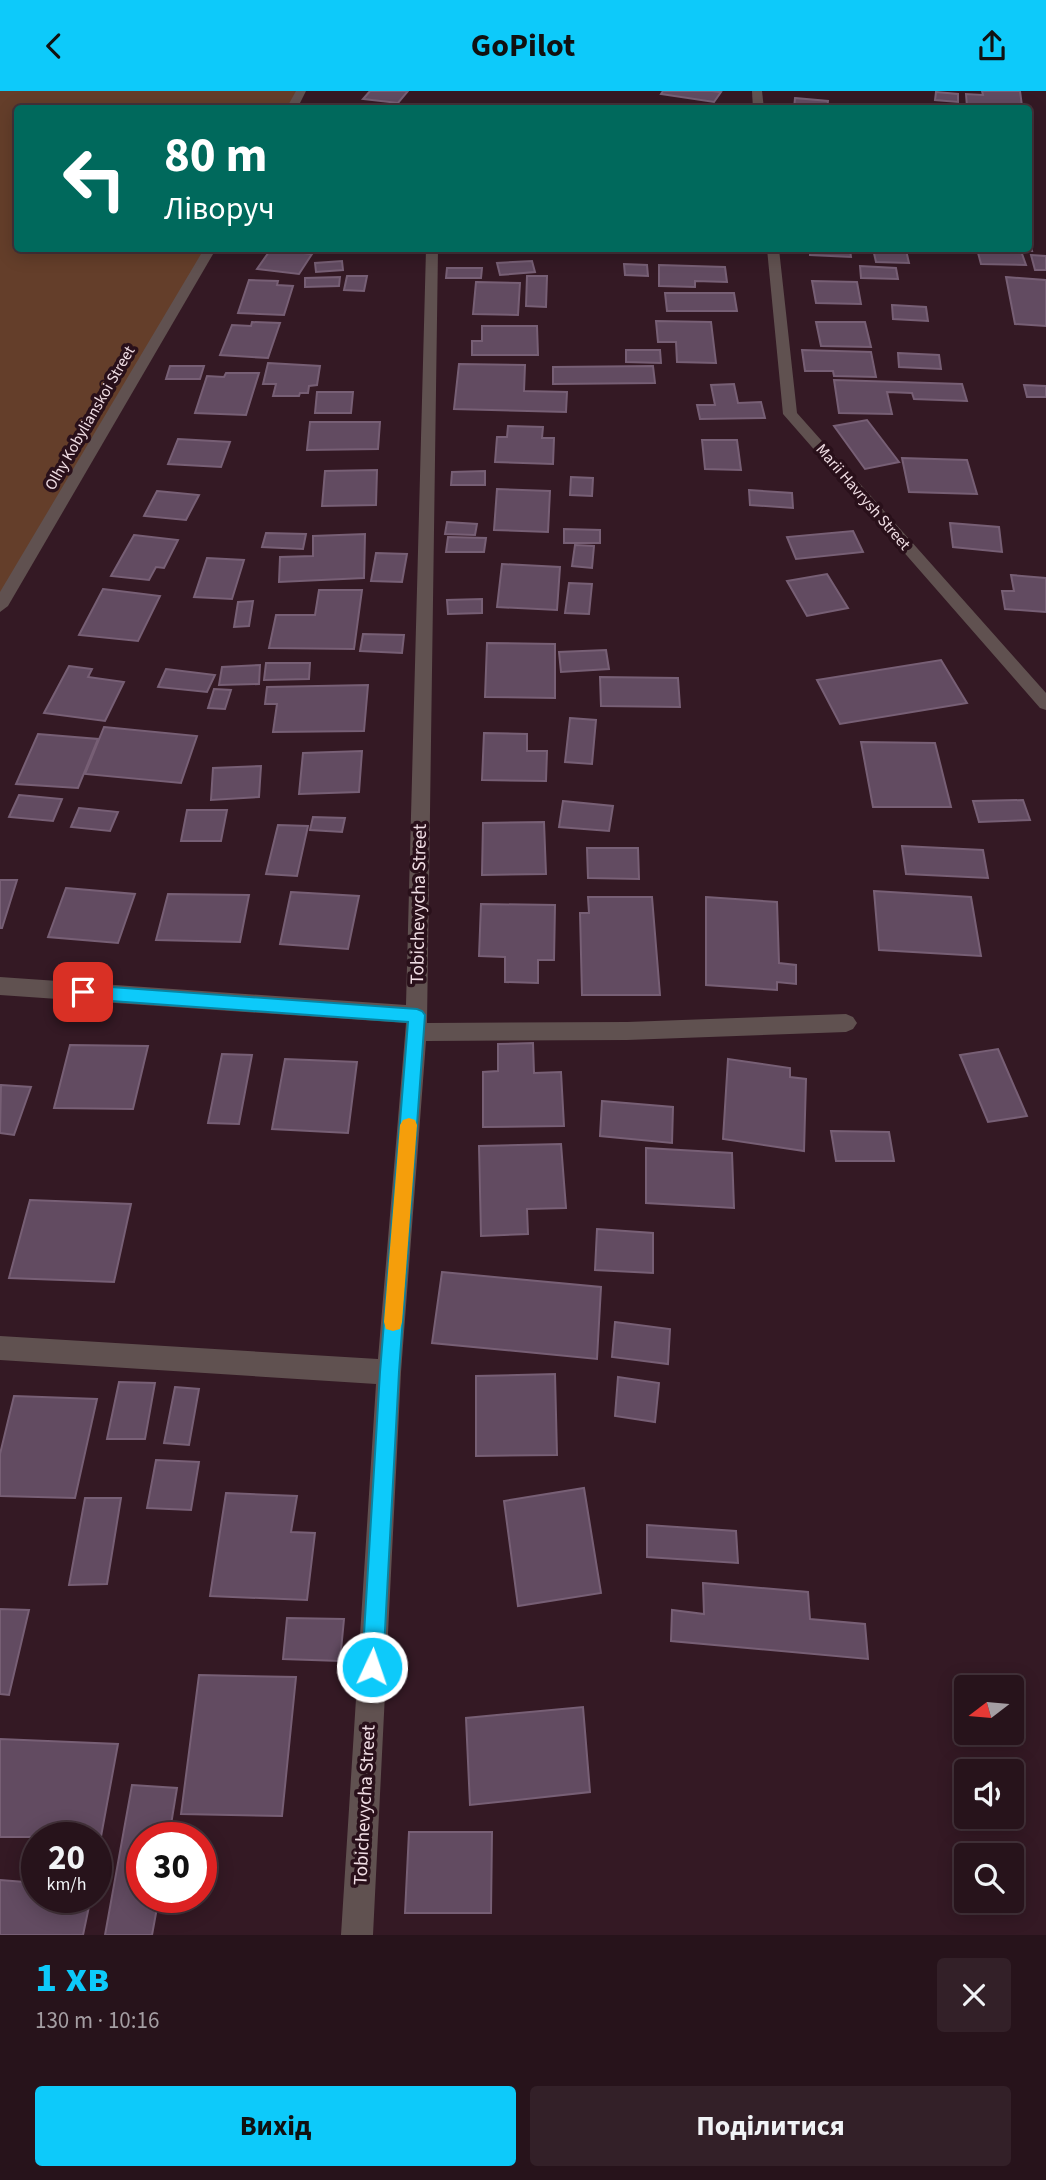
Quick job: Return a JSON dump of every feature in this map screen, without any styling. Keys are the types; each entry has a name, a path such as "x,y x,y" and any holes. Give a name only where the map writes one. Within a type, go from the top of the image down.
{"street":[{"name":"Olhy Kobylianskoi Street","path":"0,605 208,252"},
{"name":"Tobichevycha Street","path":"357,1935 389,1372 416,1024 432,252"},
{"name":"Marii Havrysh Street","path":"773,252 790,414 1046,704"},
{"path":"0,986 416,1024 627,1031 846,1023"},
{"path":"0,1348 389,1372"}],"shaded area":[{"path":"0,91 301,91 293,105 14,105 14,252 208,252 0,606"}],"building":[{"path":"370,91 408,91 398,103 363,99"},
{"path":"663,91 721,92 714,102 661,94"},
{"path":"982,91 1020,91 1022,105 967,105 966,94 983,95"},
{"path":"936,92 958,94 958,102 935,100"},
{"path":"795,98 828,101 828,105 794,105"},
{"path":"269,252 312,254 299,274 257,269"},
{"path":"810,252 850,252 851,257 810,255"},
{"path":"874,252 906,252 909,263 876,262"},
{"path":"978,252 1021,252 1026,265 981,264"},
{"path":"1031,255 1046,256 1046,270 1035,270"},
{"path":"342,261 343,270 316,272 315,263"},
{"path":"532,261 535,272 500,275 497,263"},
{"path":"624,264 647,265 648,276 625,275"},
{"path":"659,265 725,267 727,282 695,281 695,287 659,286"},
{"path":"860,266 896,268 898,279 861,278"},
{"path":"447,268 482,268 481,278 446,278"},
{"path":"347,276 367,276 364,291 344,290"},
{"path":"527,276 547,276 546,307 526,306"},
{"path":"340,277 339,286 305,287 305,278"},
{"path":"1006,277 1046,280 1046,326 1015,324"},
{"path":"249,280 278,281 277,285 293,286 284,315 238,313"},
{"path":"812,281 857,282 861,304 816,303"},
{"path":"476,282 520,283 518,315 473,314"},
{"path":"665,293 734,293 737,311 667,311"},
{"path":"892,305 926,307 928,321 893,319"},
{"path":"656,321 711,322 716,363 677,362 676,342 658,342"},
{"path":"252,322 280,323 268,358 220,355 232,325 251,326"},
{"path":"816,322 865,322 871,347 821,346"},
{"path":"482,326 537,326 538,355 472,355 472,341 482,341"},
{"path":"626,350 660,350 661,363 626,362"},
{"path":"802,350 871,352 876,377 834,376 833,371 805,371"},
{"path":"898,353 939,355 941,369 899,367"},
{"path":"268,363 320,366 317,385 309,386 308,393 300,393 299,396 273,396 276,384 263,384"},
{"path":"459,364 525,365 524,391 567,392 566,412 454,409"},
{"path":"170,366 204,366 200,379 166,379"},
{"path":"653,366 655,383 553,384 553,367"},
{"path":"226,373 259,373 246,415 195,413 207,376 224,377"},
{"path":"834,380 962,384 967,401 914,399 912,393 887,392 892,414 839,413"},
{"path":"734,384 738,403 761,402 765,418 700,419 697,405 715,405 711,385"},
{"path":"1024,385 1046,386 1046,397 1027,397"},
{"path":"317,392 353,392 351,413 315,413"},
{"path":"867,420 899,462 865,469 834,426"},
{"path":"310,422 380,422 378,449 307,450"},
{"path":"508,426 543,427 542,438 554,438 553,464 495,462 497,437 507,437"},
{"path":"178,439 230,442 221,467 168,464"},
{"path":"702,440 737,440 741,470 705,469"},
{"path":"902,458 967,460 977,494 909,492"},
{"path":"377,470 376,505 322,506 325,471"},
{"path":"485,471 485,485 451,485 452,472"},
{"path":"571,477 593,478 592,496 570,495"},
{"path":"497,489 550,491 548,532 494,530"},
{"path":"749,490 792,493 793,508 750,505"},
{"path":"157,491 199,495 186,520 144,516"},
{"path":"447,522 477,524 475,535 445,534"},
{"path":"950,523 999,527 1002,552 953,547"},
{"path":"564,529 600,530 600,543 564,543"},
{"path":"853,531 863,552 796,559 787,537"},
{"path":"266,533 306,534 303,549 262,547"},
{"path":"365,534 364,578 279,582 280,557 313,556 313,536"},
{"path":"134,535 178,540 164,568 156,567 149,580 111,576"},
{"path":"448,537 486,538 484,552 446,552"},
{"path":"575,545 594,546 592,568 572,566"},
{"path":"376,553 407,554 402,582 371,581"},
{"path":"207,558 244,560 232,599 194,597"},
{"path":"502,564 560,567 557,610 497,607"},
{"path":"827,574 848,608 807,616 787,581"},
{"path":"1011,575 1046,578 1046,612 1005,609 1002,591 1014,591"},
{"path":"569,583 592,584 589,614 565,613"},
{"path":"103,589 160,596 138,641 79,635"},
{"path":"319,590 362,590 354,649 269,648 276,615 315,615"},
{"path":"482,599 482,613 448,614 447,600"},
{"path":"253,601 249,626 234,627 238,602"},
{"path":"363,634 404,635 402,653 360,651"},
{"path":"487,643 555,644 555,698 485,697"},
{"path":"606,650 609,669 561,672 559,652"},
{"path":"941,660 967,703 840,724 817,680"},
{"path":"266,663 310,663 309,679 264,680"},
{"path":"260,665 259,684 219,685 222,667"},
{"path":"69,666 92,669 88,677 124,682 105,721 44,713"},
{"path":"166,669 215,675 207,692 158,687"},
{"path":"600,677 678,678 680,707 601,706"},
{"path":"368,685 364,731 273,732 277,704 265,704 267,687"},
{"path":"214,689 231,690 225,709 208,708"},
{"path":"570,718 596,720 592,764 565,762"},
{"path":"104,727 197,736 181,783 85,774"},
{"path":"484,733 527,734 527,751 547,751 546,781 482,780"},
{"path":"38,734 98,739 78,788 16,784"},
{"path":"861,742 935,743 951,807 873,807"},
{"path":"362,751 359,792 299,794 303,753"},
{"path":"261,766 259,797 211,800 213,768"},
{"path":"19,795 62,799 53,821 9,817"},
{"path":"1023,800 1030,820 979,822 973,801"},
{"path":"563,801 613,806 609,831 559,827"},
{"path":"79,808 118,812 110,831 71,827"},
{"path":"187,810 227,810 221,841 181,841"},
{"path":"313,817 345,818 342,832 310,830"},
{"path":"544,822 546,874 482,875 483,823"},
{"path":"278,825 308,826 297,876 266,874"},
{"path":"902,846 983,850 988,878 906,874"},
{"path":"587,848 638,848 639,879 588,878"},
{"path":"0,880 17,880 2,928 0,928"},
{"path":"66,888 135,894 118,943 48,937"},
{"path":"874,891 971,897 981,956 879,950"},
{"path":"291,892 359,896 348,949 280,944"},
{"path":"168,894 249,895 240,942 156,940"},
{"path":"588,897 652,897 660,995 582,995 580,913 589,913"},
{"path":"706,897 777,902 779,963 796,965 796,984 777,982 777,990 706,985"},
{"path":"481,904 555,905 554,960 538,960 538,983 505,982 505,957 479,956"},
{"path":"533,1043 534,1073 561,1072 564,1126 483,1127 483,1072 498,1071 498,1044"},
{"path":"70,1045 148,1046 133,1109 54,1108"},
{"path":"998,1049 1027,1116 988,1122 960,1055"},
{"path":"222,1054 252,1055 239,1124 208,1123"},
{"path":"285,1059 357,1062 348,1133 272,1129"},
{"path":"728,1059 790,1068 790,1077 806,1079 804,1151 723,1139"},
{"path":"1,1085 31,1087 14,1135 0,1133"},
{"path":"602,1101 673,1107 672,1143 600,1136"},
{"path":"831,1131 889,1132 894,1161 836,1161"},
{"path":"561,1144 566,1208 527,1209 528,1234 481,1236 479,1146"},
{"path":"646,1148 732,1153 734,1208 646,1203"},
{"path":"30,1200 131,1204 114,1282 9,1278"},
{"path":"597,1229 653,1233 653,1273 595,1270"},
{"path":"442,1272 601,1287 597,1359 432,1343"},
{"path":"615,1322 670,1329 668,1364 612,1357"},
{"path":"555,1374 557,1455 476,1456 476,1376"},
{"path":"618,1377 659,1383 655,1422 615,1416"},
{"path":"119,1382 155,1383 145,1439 107,1439"},
{"path":"175,1387 199,1389 189,1445 164,1443"},
{"path":"14,1396 97,1399 75,1498 0,1496 0,1454"},
{"path":"156,1460 199,1462 191,1510 147,1508"},
{"path":"584,1488 601,1593 518,1606 504,1501"},
{"path":"226,1493 297,1496 291,1532 315,1533 307,1600 210,1596"},
{"path":"85,1498 121,1498 107,1584 69,1585"},
{"path":"647,1525 736,1531 738,1563 647,1557"},
{"path":"703,1583 808,1592 810,1619 865,1624 868,1659 671,1641 672,1610 704,1614"},
{"path":"0,1609 29,1610 9,1695 0,1694"},
{"path":"287,1618 344,1619 340,1661 283,1659"},
{"path":"199,1675 296,1677 282,1816 181,1814"},
{"path":"583,1707 590,1792 470,1805 466,1718"},
{"path":"0,1739 118,1744 104,1822 21,1822 21,1837 0,1837"},
{"path":"132,1785 177,1788 171,1822 126,1822 126,1913 156,1913 152,1935 105,1935 109,1913 112,1913 112,1896"},
{"path":"409,1832 492,1832 491,1913 405,1913"},
{"path":"0,1880 21,1882 21,1913 88,1913 83,1935 0,1935"}],"slow traffic":[{"path":"393,1322 409,1125"}],"route":[{"path":"83,992 417,1015 389,1372 372,1667"}]}
